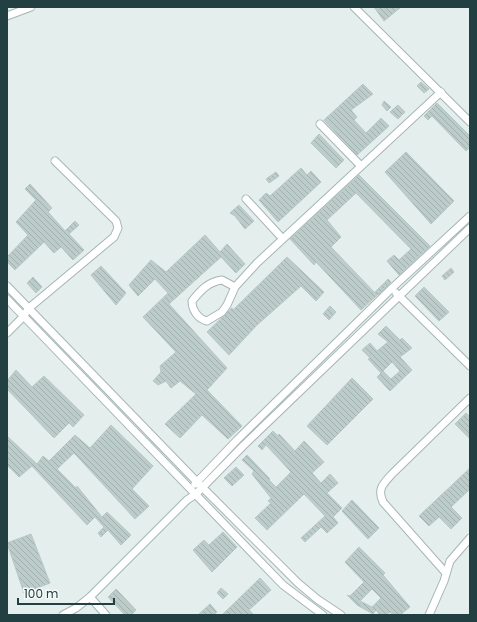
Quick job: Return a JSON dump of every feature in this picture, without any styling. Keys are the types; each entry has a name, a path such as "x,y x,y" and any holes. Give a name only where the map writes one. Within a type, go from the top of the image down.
{"street":[{"path":"7,16 31,7"},
{"path":"354,7 470,122"},
{"path":"235,287 222,280 209,284 201,290 192,301 195,312 205,321 214,317 227,305 235,287 282,238 441,92"},
{"path":"320,124 360,165"},
{"path":"7,333 23,317 29,308 114,238 118,231 116,221 55,161"},
{"path":"246,199 282,238"},
{"path":"200,485 237,440 391,289 470,216"},
{"path":"63,615 76,608 90,597 200,485 276,415 443,252 470,228"},
{"path":"437,246 443,252"},
{"path":"7,286 200,485 298,583 317,599 341,615"},
{"path":"391,289 470,366"},
{"path":"7,299 283,584 323,615"},
{"path":"317,363 323,368"},
{"path":"446,572 383,502 380,494 380,488 392,474 470,398"},
{"path":"270,408 276,415"},
{"path":"237,440 242,446"},
{"path":"429,615 444,582 450,561 470,538"},
{"path":"90,597 106,615"}],"building":[{"path":"374,7 401,7 384,21"},
{"path":"421,82 429,89 424,93 417,86"},
{"path":"363,84 373,94 351,110 357,117 354,120 366,133 381,118 389,126 357,155 324,120"},
{"path":"384,101 391,107 387,111 382,105"},
{"path":"437,103 470,136 470,147 466,151 432,116 428,120 424,116"},
{"path":"398,105 405,112 398,119 390,112"},
{"path":"319,134 344,160 336,168 311,143"},
{"path":"406,152 454,201 431,224 385,172"},
{"path":"301,168 307,175 311,171 321,182 278,222 259,200 266,193 270,196"},
{"path":"276,172 279,176 269,183 266,179"},
{"path":"359,175 430,246 399,275 387,261 394,255 399,260 411,249 356,193 327,220 341,237 331,247 377,295 361,310 316,262 314,265 290,239"},
{"path":"30,184 52,208 48,212 65,231 75,221 79,225 69,234 84,250 73,260 61,247 54,253 44,242 15,270 7,262 7,257 28,235 16,222 36,200 25,189"},
{"path":"239,205 254,221 245,229 235,216 230,213"},
{"path":"205,235 220,252 227,244 245,264 236,273 221,257 169,304 227,368 207,390 242,426 228,439 202,415 180,438 165,424 196,394 180,381 171,388 166,381 158,385 153,381 161,372 160,366 176,352 143,317 168,293 155,279 138,296 129,285 151,260 166,272"},
{"path":"287,257 324,292 316,301 301,286 257,325 229,355 207,332 232,308 233,310"},
{"path":"101,266 126,293 116,305 91,275"},
{"path":"451,268 454,272 445,280 442,276"},
{"path":"33,277 42,287 36,293 27,283"},
{"path":"388,279 391,282 378,295 375,292"},
{"path":"424,287 449,312 439,321 415,296"},
{"path":"330,306 336,312 329,320 323,314"},
{"path":"386,326 400,340 402,338 412,348 400,357 412,370 390,391 377,377 381,373 362,350 370,343 377,351 388,342 378,334","holes":["392,362 400,371 391,379 383,371"]},
{"path":"16,370 32,387 44,376 84,415 73,427 69,423 54,438 7,389 7,381"},
{"path":"352,378 373,399 327,445 307,426"},
{"path":"466,413 470,417 470,439 455,424"},
{"path":"111,425 153,466 132,489 149,506 135,519 74,453 57,469 76,488 77,486 102,517 107,512 131,535 121,545 108,530 101,537 98,533 104,527 95,517 87,525 32,466 19,477 7,465 7,436 37,464 43,456 49,461 75,435 90,448"},
{"path":"273,431 278,436 279,434 295,451 304,441 324,462 312,473 321,483 330,474 338,483 327,493 342,508 333,517 338,523 327,533 321,527 305,542 301,538 325,516 304,494 267,530 255,518 271,503 268,501 271,498 252,474 254,471 242,460 247,455 276,487 291,472 266,445 262,450 258,446"},
{"path":"236,467 244,475 232,486 224,478"},
{"path":"470,468 470,489 451,507 462,518 451,529 439,517 429,526 419,516"},
{"path":"352,500 379,528 368,539 342,511"},
{"path":"223,532 237,547 212,572 193,550 204,540 209,545"},
{"path":"31,534 50,583 24,593 7,543"},
{"path":"359,547 385,573 383,575 410,607 400,615 393,615 390,612 386,615 380,615 376,610 373,614 357,605 347,595 350,596 364,582 345,562","holes":["372,589 381,598 372,607 360,601"]},
{"path":"260,578 271,590 249,610 254,615 222,615"},
{"path":"221,588 228,594 223,599 217,593"},
{"path":"116,589 136,610 131,615 125,615 108,597"},
{"path":"210,604 217,612 214,615 198,615"}]}
